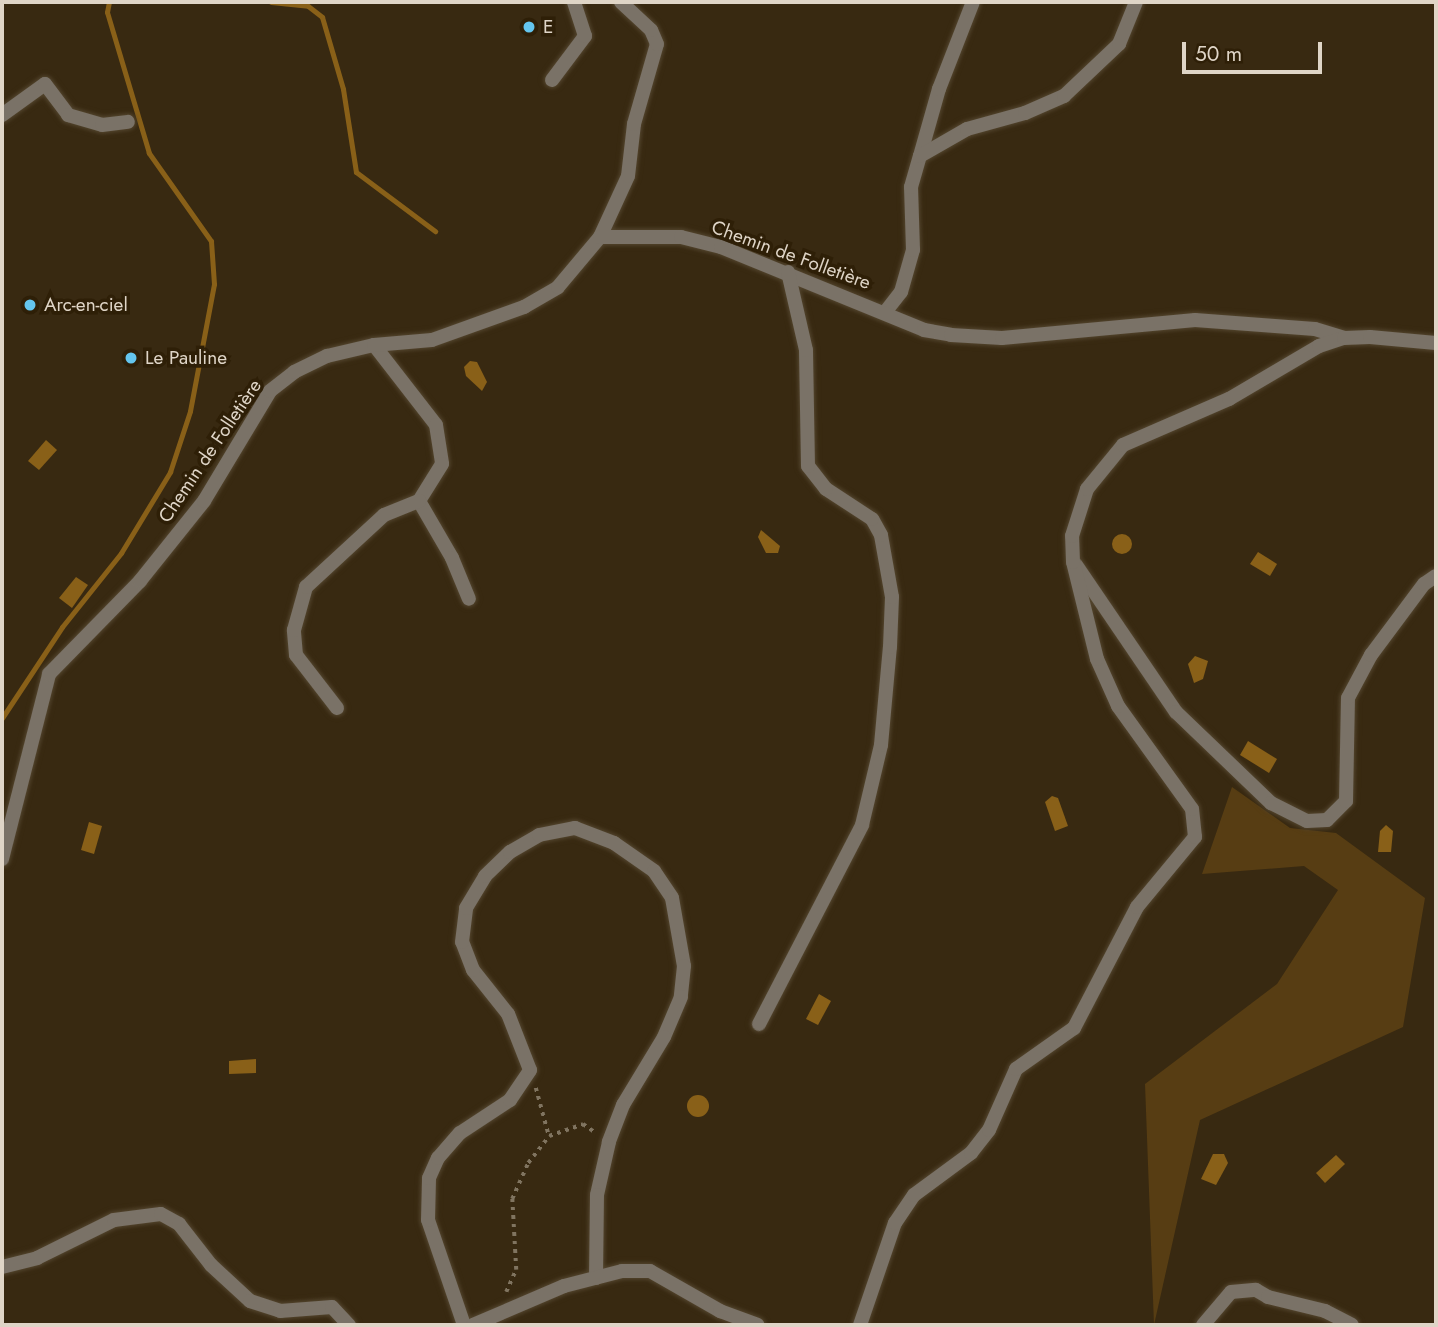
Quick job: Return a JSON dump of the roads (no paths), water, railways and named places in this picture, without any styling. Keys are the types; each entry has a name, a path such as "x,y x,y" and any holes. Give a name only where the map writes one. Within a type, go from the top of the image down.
{"street":[{"path":"552,80 585,36 574,2"},
{"path":"600,237 628,176 634,124 657,44 651,30 621,2"},
{"path":"886,311 901,292 913,250 911,187 939,89 973,2"},
{"path":"920,156 967,129 1025,113 1064,96 1119,44 1136,2"},
{"path":"2,115 45,85 68,115 102,125 128,122"},
{"name":"Chemin de Folletière","path":"2,859 49,674 141,581 204,501 270,391 294,372 327,356 374,345 432,340 524,307 558,287 600,237 681,237 788,272 886,311 925,330 1002,338 1173,320 1315,329 1344,338"},
{"path":"759,1024 862,825 881,745 891,635 892,597 881,535 872,519 826,489 808,466 806,350 788,272"},
{"path":"860,1325 901,1213 914,1195 971,1153 989,1130 1016,1069 1074,1028 1137,908 1195,837 1192,809 1118,706 1107,682 1073,562 1072,536 1087,489 1123,445 1229,399 1320,346 1344,338 1436,342"},
{"path":"337,708 296,655 294,630 306,587 384,515 419,501 442,464 442,443 436,425 374,345"},
{"path":"419,501 452,558 469,599"},
{"path":"1073,562 1176,712 1271,803 1307,821 1327,820 1346,801 1348,698 1371,655 1424,584 1436,576"},
{"path":"596,1278 597,1195 609,1142 681,996 680,929 672,898 654,872 614,843 575,828 539,835 510,852 485,876 466,908 462,942 472,970 508,1014 530,1069 510,1100 460,1133 438,1158 429,1178 428,1220 469,1324 596,1278 650,1270 720,1311 758,1325"},
{"path":"2,1267 37,1258 114,1220 161,1214 180,1224 211,1265 250,1301 280,1311 332,1307 349,1325"},
{"path":"1203,1325 1231,1292 1256,1290 1268,1297 1325,1311 1352,1325"}],"waterway":[{"path":"2,718 62,627 121,553 170,472 190,411 214,284 211,241 149,153 107,12 109,2"},
{"path":"271,2 308,6 322,17 343,89 356,172 435,231"}],"place":[{"name":"E","path":"529,27"},
{"name":"Arc-en-ciel","path":"30,305"},
{"name":"Le Pauline","path":"131,358"}]}
